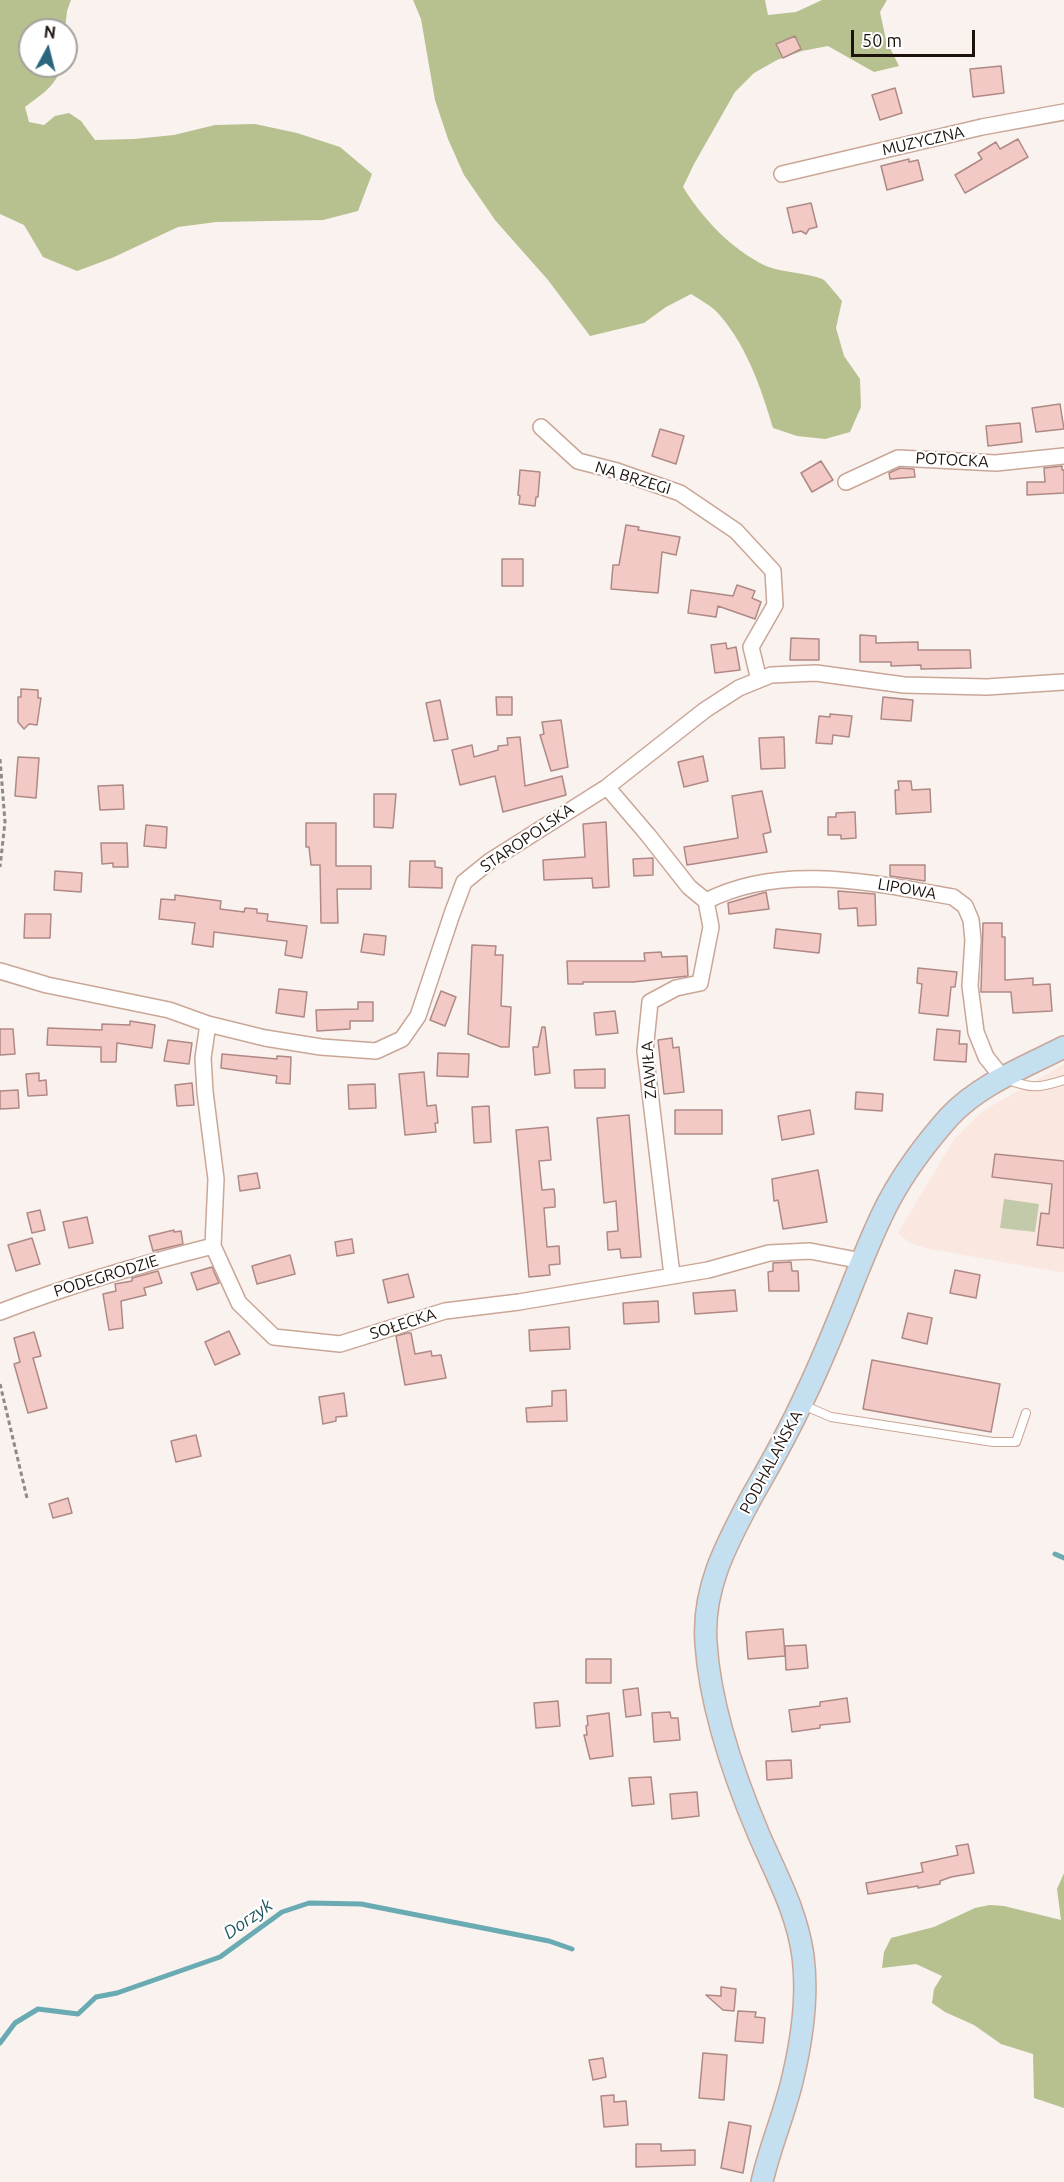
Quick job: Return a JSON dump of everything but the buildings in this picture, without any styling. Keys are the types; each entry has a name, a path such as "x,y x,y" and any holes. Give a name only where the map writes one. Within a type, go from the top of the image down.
{"street":[{"name":"MUZYCZNA","path":"782,174 981,127 1064,112"},
{"name":"NA BRZEGI","path":"541,427 578,461 617,471 680,493 736,531 773,571 775,605 751,647 759,680"},
{"name":"POTOCKA","path":"846,482 898,458 996,463 1064,456"},
{"name":"STAROPOLSKA","path":"0,971 46,985 169,1010 208,1024 265,1038 321,1047 376,1051 402,1039 418,1016 464,882 490,861 607,786 739,687 771,675 816,673 904,685 987,687 1064,682"},
{"path":"607,786 688,887 706,901"},
{"name":"LIPOWA","path":"706,901 718,895 768,881 820,879 862,882 953,897 965,906 971,920 973,940 970,986 976,1032 986,1057 1002,1077"},
{"name":"ZAWIŁA","path":"672,1275 645,1051 650,1002 676,988 700,982 711,927 706,901"},
{"name":"SOŁECKA","path":"208,1024 203,1058 216,1179 213,1246 239,1304 274,1337 340,1344 445,1311 519,1302 716,1268 769,1253 810,1251 862,1261"},
{"name":"PODHALAŃSKA","path":"762,2182 771,2145 793,2078 804,1998 803,1956 787,1896 752,1820 733,1767 711,1686 705,1622 711,1584 717,1564 801,1404 889,1201 926,1145 960,1106 1002,1077 1064,1047"},
{"name":"PODEGRODZIE","path":"0,1312 67,1287 158,1259 213,1246"}],"lane":[{"path":"1002,1077 1025,1087 1045,1086 1064,1080"},
{"path":"801,1404 831,1417 993,1442 1016,1442 1026,1413"}],"path":[{"path":"0,759 5,822 0,867"},
{"path":"0,1384 27,1498"}],"shaded area":[{"path":"1064,1064 1064,1273 925,1248 910,1243 898,1233 955,1138 983,1111"}],"green space":[{"path":"0,0 71,0 66,18 18,18 18,78 56,78 52,85 25,107 29,122 44,125 55,116 69,113 81,121 95,140 174,135 215,125 255,124 297,133 340,147 372,174 358,211 323,220 216,222 178,227 112,258 77,271 43,257 24,225 0,214"},
{"path":"413,0 765,0 768,15 796,12 822,0 887,0 880,12 886,40 899,66 874,72 828,46 802,51 777,60 754,73 735,92 683,187 709,222 741,251 766,266 824,280 842,301 836,328 844,356 860,379 861,407 850,432 825,439 797,436 773,428 751,365 735,336 715,310 691,294 666,307 644,323 590,336 548,280 495,220 464,175 448,139 435,100 421,19"},
{"path":"1004,1199 1039,1204 1035,1232 1000,1228"},
{"path":"1064,1873 1064,2108 1034,2098 1033,2054 1001,2044 974,2025 945,2012 932,2003 934,1989 942,1976 916,1964 882,1968 884,1952 891,1938 934,1927 975,1908 990,1905 1004,1906 1061,1920 1057,1889"}],"waterway":[{"path":"1055,1554 1064,1558"},
{"name":"Dorzyk","path":"0,2043 15,2023 38,2009 78,2014 96,1997 117,1993 220,1957 282,1912 309,1903 361,1904 549,1941 572,1949"}]}
